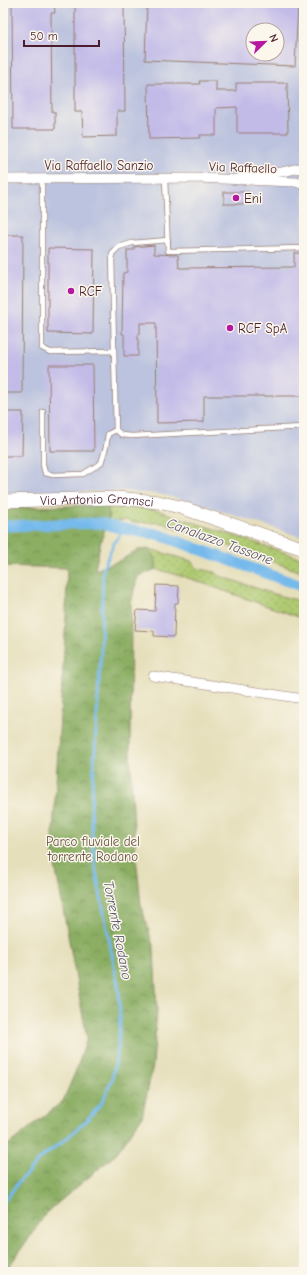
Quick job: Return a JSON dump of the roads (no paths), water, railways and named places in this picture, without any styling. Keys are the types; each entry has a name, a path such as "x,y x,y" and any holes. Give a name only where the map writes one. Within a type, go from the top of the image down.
{"street":[{"name":"Via Raffaello","path":"195,178 282,172 304,167"},
{"path":"304,172 304,178"},
{"name":"Via Raffaello","path":"195,178 296,182 304,185"},
{"name":"Via Raffaello Sanzio","path":"3,179 195,178"},
{"name":"Via Antonio Gramsci","path":"3,501 117,498 158,502 180,507 304,548"},
{"path":"153,676 304,699"}],"lane":[{"path":"42,178 42,348 50,352 114,351"},
{"path":"165,178 168,251 304,248"},
{"path":"168,240 132,243 119,247 112,254 116,430 122,435 132,436 304,427"},
{"path":"43,412 43,465 45,473 53,476 83,474 101,463 108,434 116,430"}],"waterway":[{"name":"Canalazzo Tassone","path":"3,526 101,523 124,529 157,534 304,587"},
{"name":"Torrente Rodano","path":"3,1203 18,1183 42,1157 85,1122 101,1104 112,1080 118,1048 120,1020 119,991 94,861 91,811 101,651 103,569 114,543 124,529"}],"place":[{"name":"Eni","path":"236,198"},
{"name":"RCF","path":"71,291"},
{"name":"RCF SpA","path":"230,328"}],"park label":[{"name":"Parco fluviale del torrente Rodano","path":"93,848"}]}
